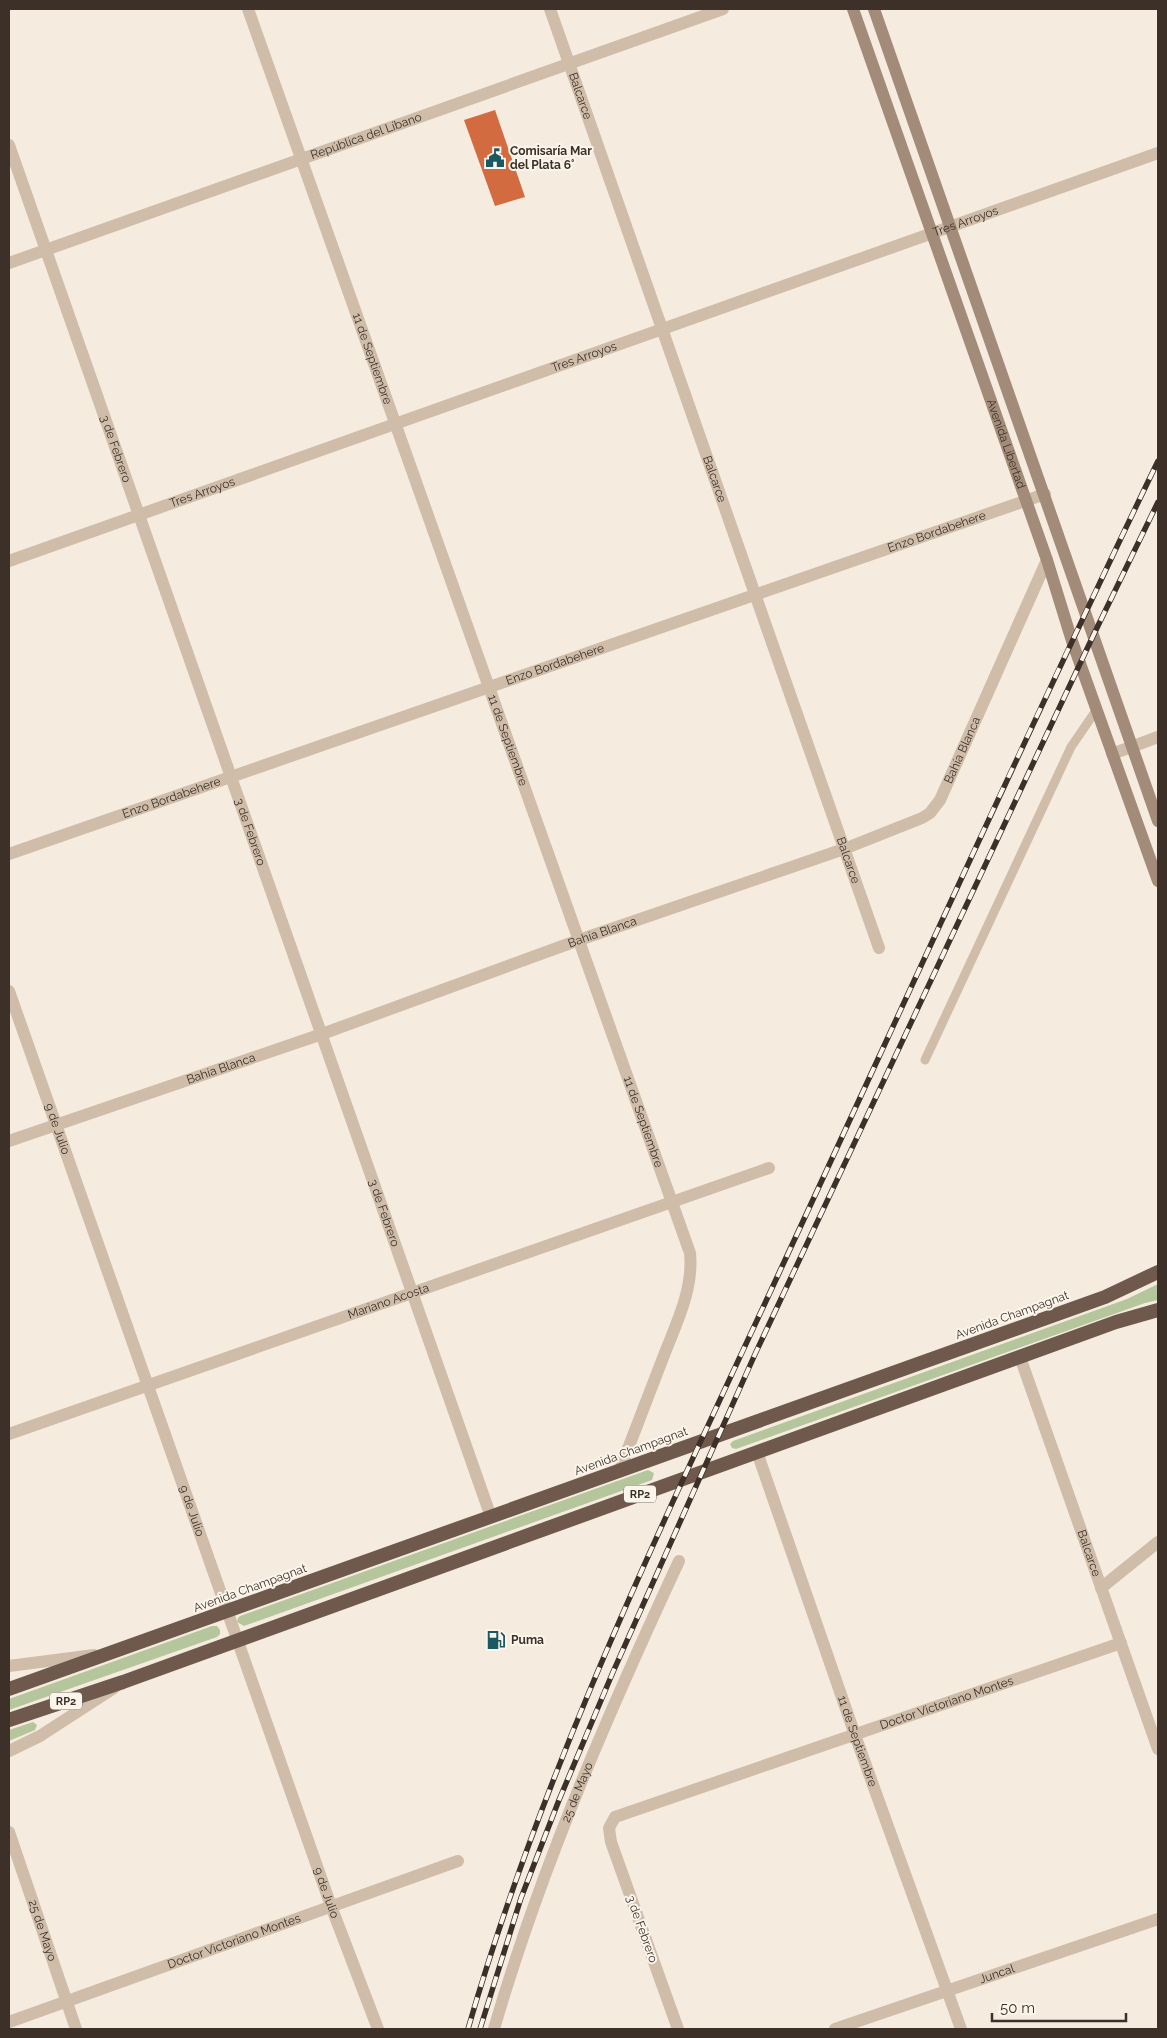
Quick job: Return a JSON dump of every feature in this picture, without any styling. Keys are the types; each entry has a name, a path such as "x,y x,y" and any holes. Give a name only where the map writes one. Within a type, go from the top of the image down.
{"highway":[{"name":"Avenida Champagnat","path":"9,1689 1105,1297 1158,1272"},
{"name":"RP2","path":"9,1720 123,1682 1020,1357 1141,1314 1158,1310"}],"main road":[{"name":"Avenida Libertad","path":"853,9 1047,560 1072,641 1158,881"},
{"name":"Avenida Libertad","path":"874,9 1158,821"}],"street":[{"name":"11 de Septiembre","path":"248,9 690,1252 692,1268 690,1282 619,1472"},
{"name":"Balcarce","path":"550,9 879,948"},
{"name":"República del Líbano","path":"9,263 723,9"},
{"name":"3 de Febrero","path":"9,146 491,1518"},
{"name":"Tres Arroyos","path":"9,561 1158,153"},
{"name":"Enzo Bordabehere","path":"9,854 1045,494"},
{"name":"Bahía Blanca","path":"9,1141 322,1034 579,940 844,849 922,818 935,807 1047,560"},
{"path":"1112,754 1158,737"},
{"name":"9 de Julio","path":"9,992 331,1906 378,2029"},
{"name":"Mariano Acosta","path":"9,1434 672,1200 769,1168"},
{"name":"Balcarce","path":"1020,1357 1158,1749"},
{"name":"11 de Septiembre","path":"757,1452 960,2029"},
{"path":"1102,1588 1141,1554 1158,1542"},
{"name":"25 de Mayo","path":"494,2029 533,1905 569,1811 616,1698 679,1561"},
{"name":"Doctor Victoriano Montes","path":"609,1828 615,1817 1121,1643"},
{"name":"Avenida Champagnat","path":"9,1666 111,1653"},
{"path":"9,1751 40,1736 123,1682"},
{"name":"3 de Febrero","path":"609,1828 611,1842 678,2029"},
{"name":"25 de Mayo","path":"9,1832 76,2029"},
{"name":"Doctor Victoriano Montes","path":"9,2022 458,1861"},
{"name":"Juncal","path":"835,2029 1158,1919"}],"lane":[{"path":"925,1060 1070,747 1097,709"}],"green space":[{"path":"1158,1284 1158,1300 736,1449 732,1448 730,1444 733,1441 1127,1299"},
{"path":"648,1470 654,1473 652,1480 244,1626 237,1622 240,1616"},
{"path":"212,1626 217,1626 220,1630 220,1634 217,1637 9,1710 9,1699"},
{"path":"33,1722 37,1725 35,1730 9,1741 9,1730"}],"building":[{"name":"Comisaría Mar del Plata 6°","path":"495,110 525,197 495,206 464,120"}],"railway":[{"path":"468,2029 498,1932 532,1835 569,1740 650,1551 967,866 1158,461"},
{"path":"480,2029 521,1898 559,1800 613,1672 756,1352 1158,502"}],"place":[{"name":"Comisaría Mar del Plata 6°","path":"495,158"},
{"name":"Puma","path":"496,1640"}]}
